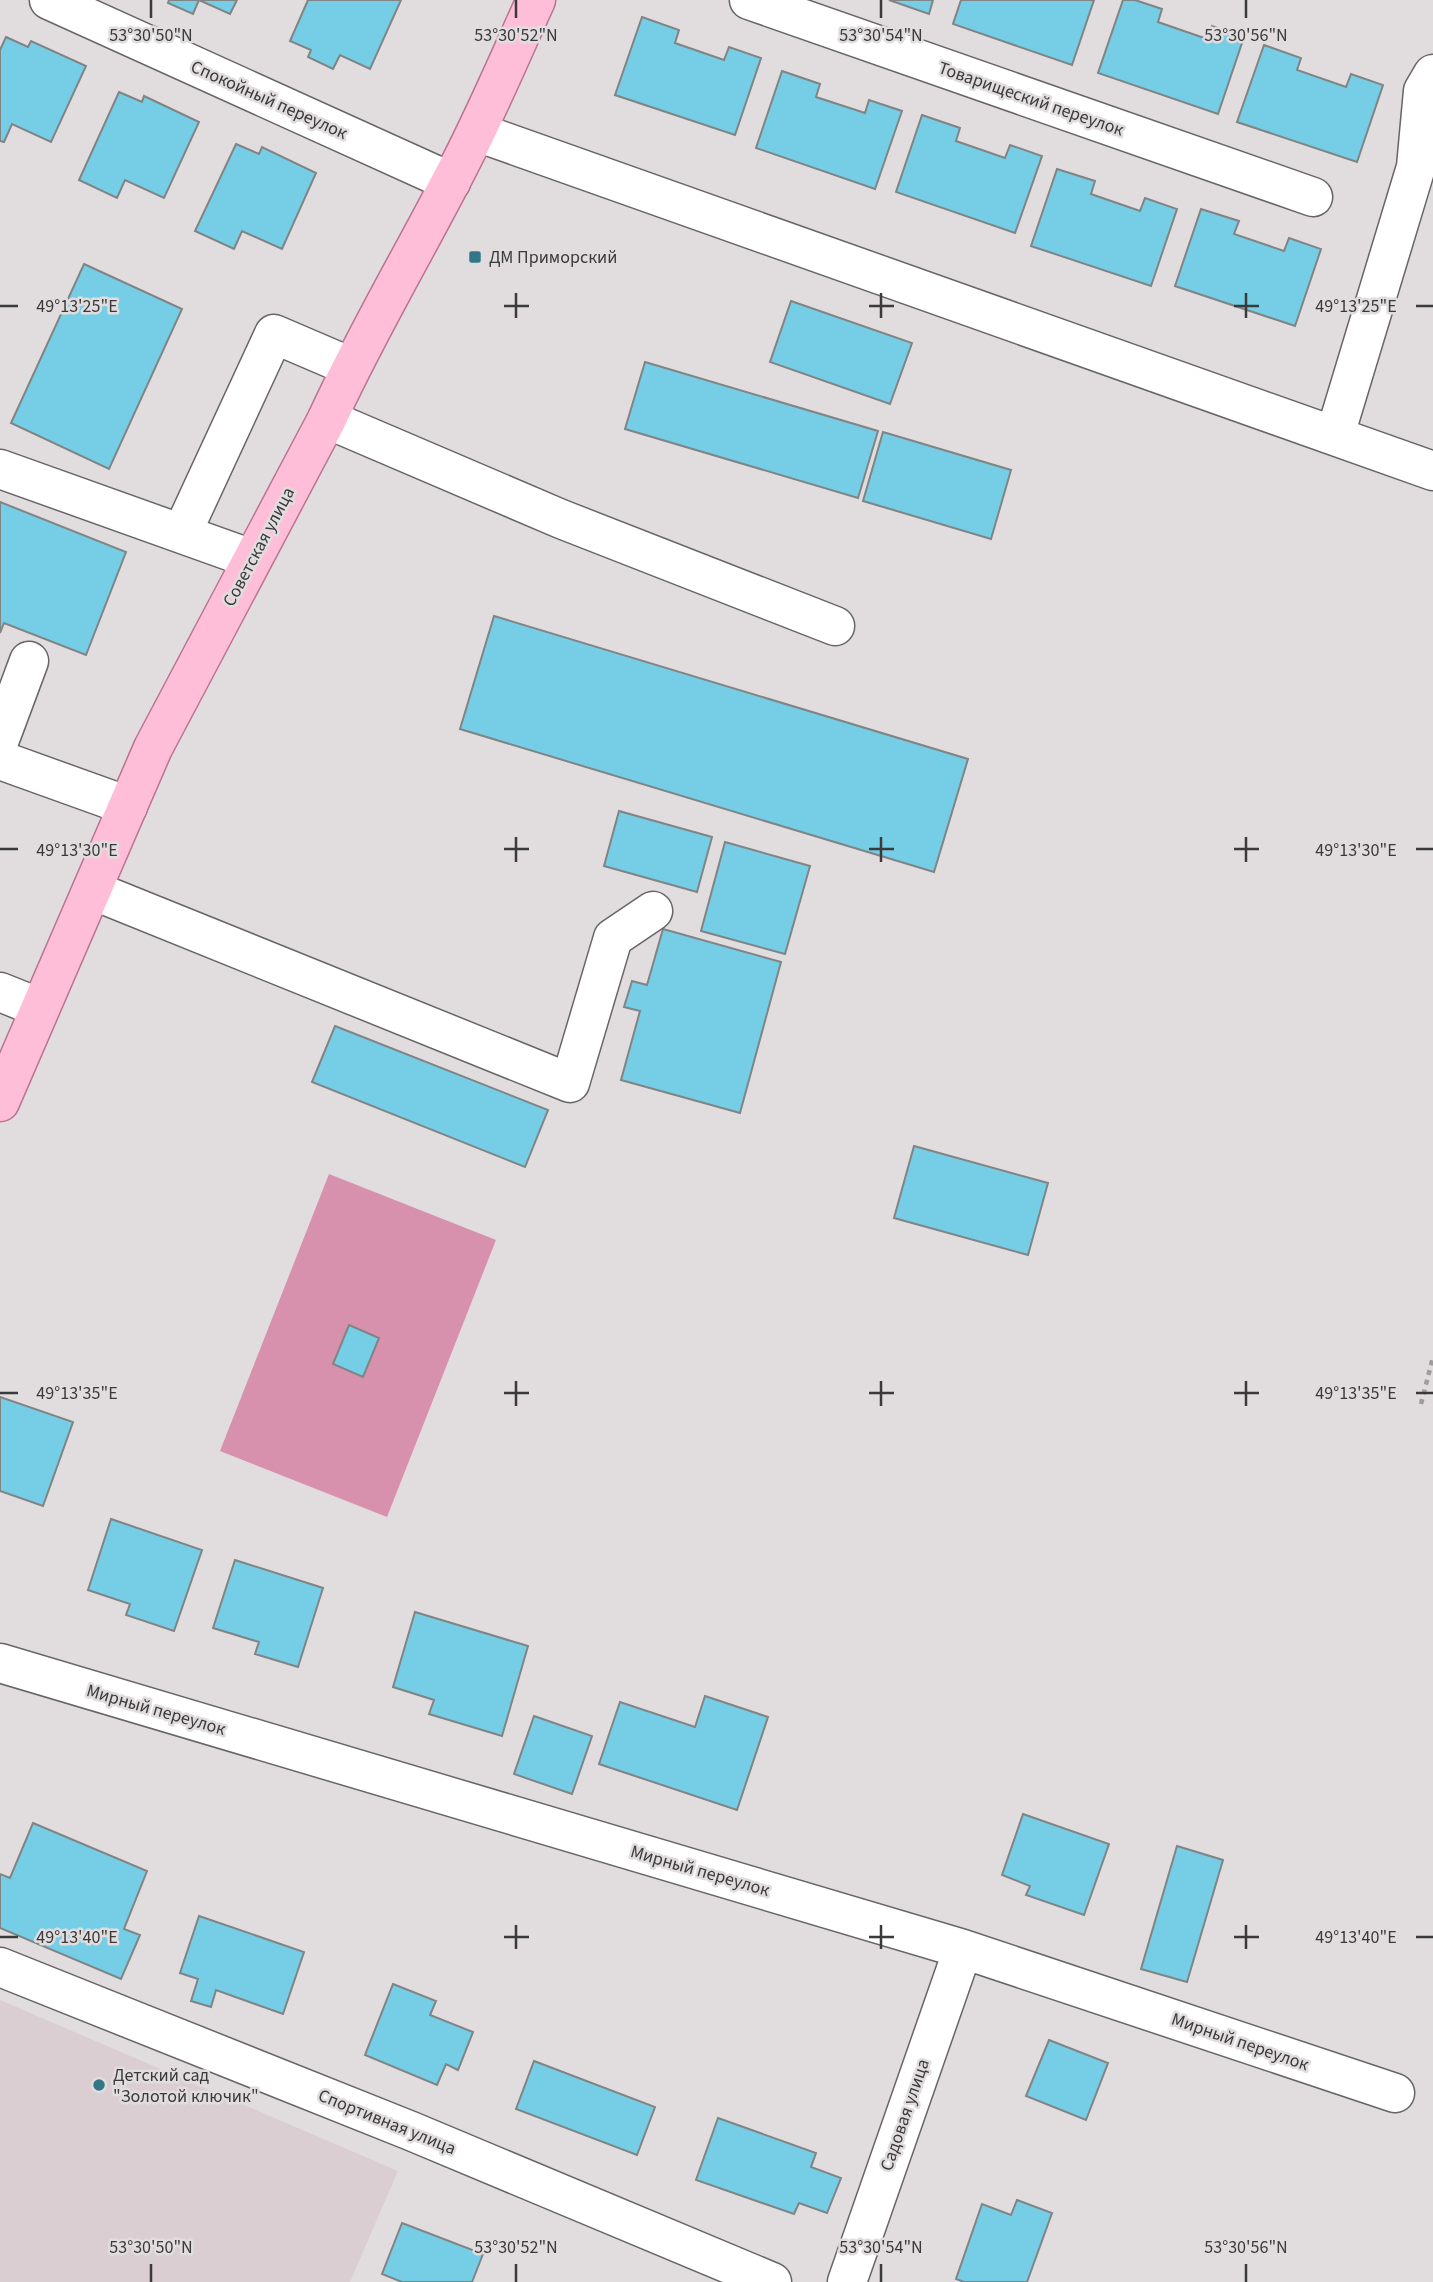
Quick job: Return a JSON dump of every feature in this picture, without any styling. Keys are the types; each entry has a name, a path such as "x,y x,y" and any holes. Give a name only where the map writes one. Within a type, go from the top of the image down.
{"main road":[{"name":"Советская улица","path":"0,1102 153,748 477,132 536,0"}],"street":[{"name":"Спокойный переулок","path":"50,0 451,182"},
{"name":"Товарищеский переулок","path":"749,0 1313,197"},
{"path":"1335,435 1416,167 1423,91 1433,74"},
{"path":"477,132 1433,471"},
{"path":"182,534 274,334 351,368"},
{"path":"327,419 561,519 835,626"},
{"path":"0,469 252,559"},
{"path":"0,739 29,661"},
{"path":"0,760 128,806"},
{"path":"92,890 570,1083 613,938 653,911"},
{"path":"0,992 40,1008"},
{"name":"Мирный переулок","path":"0,1664 963,1949 1395,2094"},
{"name":"Садовая улица","path":"848,2282 963,1949"},
{"name":"Спортивная улица","path":"0,1967 424,2137 772,2282"}],"path":[{"path":"1421,1404 1433,1357"}],"shaded area":[{"path":"329,1174 496,1240 387,1517 220,1451"},
{"name":"Детский сад \"Золотой ключик\"","path":"0,2000 398,2171 350,2282 0,2282"}],"building":[{"path":"169,0 199,0 193,14 168,3"},
{"path":"199,0 237,0 230,14"},
{"path":"308,0 401,0 370,69 340,55 333,69 308,57 311,50 290,41"},
{"path":"889,0 933,0 929,14"},
{"path":"961,0 1094,0 1072,65 953,24"},
{"path":"1123,0 1135,0 1162,9 1158,22 1207,39 1212,26 1244,37 1218,114 1098,73"},
{"path":"642,17 679,30 675,43 724,60 729,47 761,58 735,135 615,95"},
{"path":"6,37 28,47 31,41 86,66 51,142 12,124 4,142 0,141 0,50"},
{"path":"1264,45 1301,58 1297,70 1346,87 1351,74 1383,85 1357,162 1237,122"},
{"path":"782,71 820,84 816,97 865,113 869,100 902,111 875,189 756,148"},
{"path":"119,92 142,102 144,96 199,122 164,198 125,180 117,198 79,180"},
{"path":"922,115 960,128 956,141 1005,158 1010,145 1042,156 1015,233 896,192"},
{"path":"236,144 259,154 262,147 316,173 282,249 242,231 234,249 195,231"},
{"path":"1057,169 1095,181 1091,194 1140,211 1145,198 1177,209 1151,286 1031,246"},
{"path":"1201,209 1239,221 1234,234 1284,251 1289,238 1321,249 1295,326 1175,286"},
{"path":"84,264 182,309 109,469 11,423"},
{"path":"791,301 912,343 890,404 770,362"},
{"path":"645,362 878,431 858,498 625,429"},
{"path":"883,432 1011,470 991,539 863,501"},
{"path":"0,502 126,552 86,655 4,623 0,633"},
{"path":"494,616 968,759 934,872 460,729"},
{"path":"619,811 712,837 697,892 604,866"},
{"path":"725,842 810,866 785,954 701,931"},
{"path":"663,929 781,962 740,1113 621,1080 640,1011 624,1007 632,981 647,985"},
{"path":"335,1026 548,1110 525,1167 312,1082"},
{"path":"914,1146 1048,1183 1028,1255 894,1218"},
{"path":"349,1325 379,1338 363,1377 333,1364"},
{"path":"0,1397 73,1422 43,1506 0,1491"},
{"path":"111,1519 202,1550 174,1631 126,1615 130,1604 88,1590"},
{"path":"235,1560 323,1588 298,1667 255,1654 259,1642 213,1628"},
{"path":"415,1612 528,1646 502,1736 429,1714 434,1700 393,1687"},
{"path":"705,1696 768,1717 737,1810 599,1764 620,1702 695,1727"},
{"path":"534,1716 592,1736 572,1794 514,1774"},
{"path":"1023,1814 1109,1844 1084,1915 1026,1895 1030,1886 1002,1875"},
{"path":"33,1823 147,1871 124,1929 140,1935 121,1979 0,1928 0,1874 10,1878"},
{"path":"1177,1846 1223,1860 1187,1982 1141,1969"},
{"path":"199,1916 304,1952 283,2014 216,1990 211,2007 191,2001 198,1979 180,1973"},
{"path":"393,1984 436,2001 430,2015 473,2032 458,2070 446,2064 437,2085 365,2055"},
{"path":"1049,2040 1108,2063 1086,2120 1026,2096"},
{"path":"534,2061 655,2107 637,2155 516,2109"},
{"path":"718,2118 816,2153 811,2167 841,2178 827,2213 799,2203 794,2214 696,2180"},
{"path":"1017,2200 1052,2213 1027,2282 964,2282 956,2279 982,2204 1011,2215"},
{"path":"402,2223 483,2254 472,2282 402,2282 382,2274"}],"place":[{"name":"ДМ Приморский","path":"475,257"},
{"name":"Детский сад \"Золотой ключик\"","path":"99,2085"}]}
